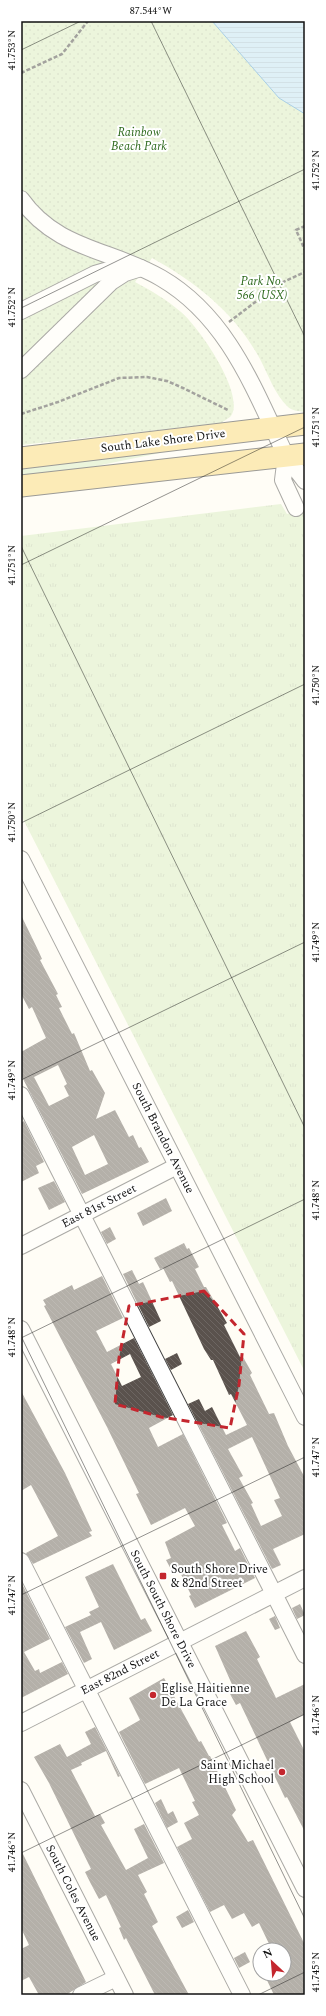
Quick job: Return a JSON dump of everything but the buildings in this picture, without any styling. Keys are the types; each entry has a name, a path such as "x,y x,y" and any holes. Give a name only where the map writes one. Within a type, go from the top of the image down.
{"main road":[{"name":"South Lake Shore Drive","path":"21,458 305,424"},
{"path":"21,486 295,455"}],"street":[{"path":"21,199 31,213 45,226 78,245 135,266 180,290 213,320 243,366 272,427 295,455 305,481"},
{"path":"21,311 95,274 135,266"},
{"path":"21,370 111,282 135,266"},
{"path":"295,455 283,480 296,508"},
{"name":"South Brandon Avenue","path":"21,859 305,1417"},
{"path":"21,1095 305,1655"},
{"name":"East 81st Street","path":"21,1246 177,1166"},
{"name":"South South Shore Drive","path":"21,1329 305,1889"},
{"path":"21,1561 242,1995"},
{"name":"East 82nd Street","path":"21,1723 305,1578"},
{"name":"South Coles Avenue","path":"21,1790 125,1995"},
{"path":"81,1995 116,1978"}],"path":[{"path":"21,73 62,54 88,21"},
{"path":"305,226 296,230 305,250"},
{"path":"220,330 279,284 305,272"},
{"path":"21,414 58,402 119,378 147,377 167,381 228,410"}],"highlighted area":[{"path":"204,1291 244,1334 239,1385 230,1428 161,1417 115,1404 119,1358 129,1306"}],"green space":[{"name":"Rainbow Beach Park","path":"21,21 212,21 279,98 305,114 305,412 296,411 288,407 279,397 250,342 227,313 184,278 152,258 135,282 176,308 198,331 218,361 232,392 234,406 231,416 221,423 21,445"},
{"path":"160,449 160,453 62,473 21,478 21,465"},
{"path":"281,504 287,514 305,508 305,1372 21,815 21,536"}],"water":[{"path":"212,21 305,21 305,114 279,98"}],"place":[{"name":"South Shore Drive & 82nd Street","path":"163,1576"},
{"name":"Eglise Haitienne De La Grace","path":"153,1695"},
{"name":"Saint Michael High School","path":"282,1772"}],"park label":[{"name":"Park No. 566 (USX)","path":"262,288"}]}
